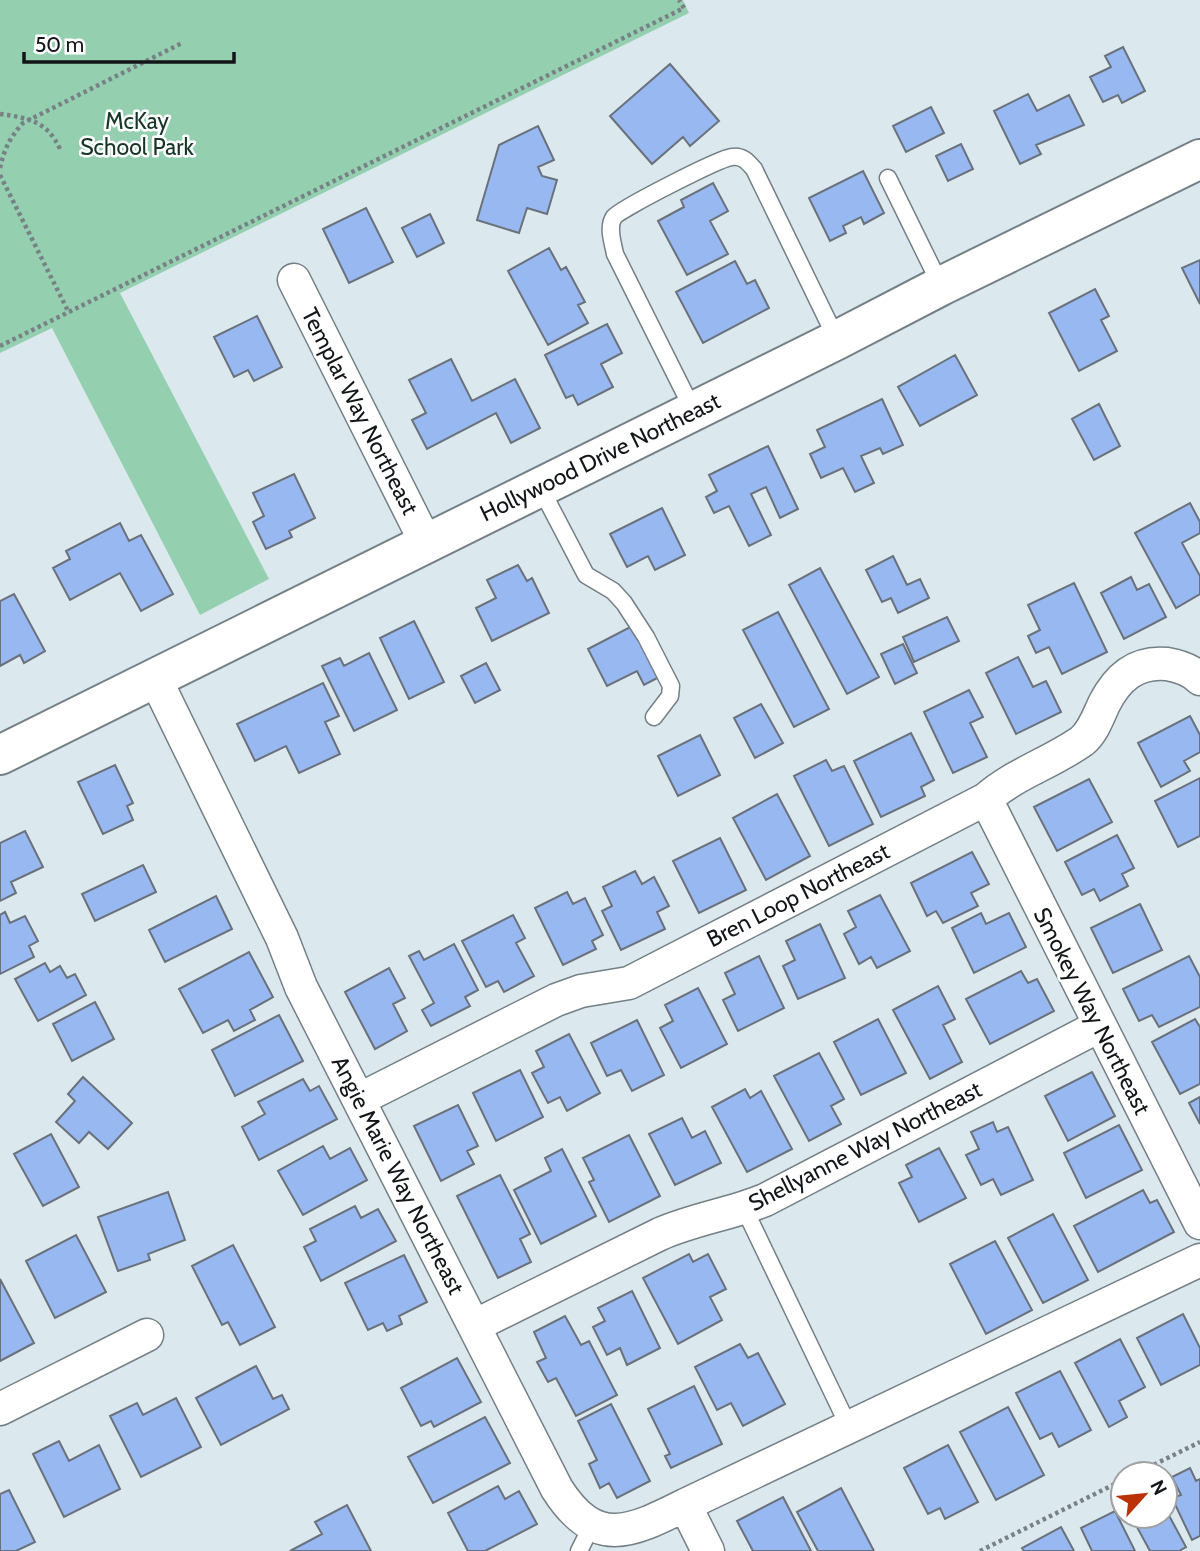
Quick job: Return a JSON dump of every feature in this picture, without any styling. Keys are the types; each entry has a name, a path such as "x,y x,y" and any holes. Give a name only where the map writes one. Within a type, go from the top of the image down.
{"street":[{"name":"Hollywood Drive Northeast","path":"0,755 1200,159"},
{"name":"Templar Way Northeast","path":"294,279 426,544"},
{"name":"Bren Loop Northeast","path":"360,1099 556,1000 581,991 629,983 986,799 1003,783 1054,759 1085,739 1116,684 1128,672 1143,665 1177,666 1200,679"},
{"name":"Angie Marie Way Northeast","path":"155,678 282,938 301,987 558,1489 580,1519 585,1538 628,1529 685,1505"},
{"name":"Smokey Way Northeast","path":"986,799 1200,1223"},
{"name":"Shellyanne Way Northeast","path":"474,1326 660,1234 691,1222 744,1208 1099,1026"},
{"path":"708,1551 685,1505 1200,1260"},
{"path":"0,1409 147,1335"}],"lane":[{"path":"693,410 615,254 610,226 615,216 629,206 672,184 732,157 746,160 754,170 837,340"},
{"path":"888,178 941,286"},
{"path":"540,487 586,575 613,591 629,609 671,686 670,696 654,717"},
{"path":"744,1208 849,1427"}],"path":[{"path":"0,346 684,8 679,0"},
{"path":"0,168 10,138 23,123 182,43"},
{"path":"0,114 30,119 53,134 60,149"},
{"path":"0,175 69,313"},
{"path":"1163,1460 1200,1442"},
{"path":"980,1551 1109,1487"}],"green space":[{"name":"McKay School Park","path":"0,0 683,0 689,13 120,293 269,579 200,615 52,328 0,353"}],"building":[{"path":"1123,47 1145,91 1122,103 1118,95 1103,102 1090,77 1111,67 1105,56"},
{"path":"670,64 719,121 690,146 683,137 652,164 610,116"},
{"path":"1028,94 1037,111 1069,95 1084,125 1036,145 1041,154 1020,164 994,111"},
{"path":"931,107 944,133 906,152 893,126"},
{"path":"538,126 554,160 538,167 542,176 557,180 547,214 527,208 519,233 477,220 499,145"},
{"path":"961,144 973,169 948,181 936,156"},
{"path":"863,171 884,213 864,224 861,217 843,226 846,233 830,241 809,198"},
{"path":"713,183 728,211 710,221 728,254 687,275 658,221 684,207 681,200"},
{"path":"366,208 393,262 349,283 323,229"},
{"path":"430,214 444,243 417,257 402,228"},
{"path":"549,248 561,270 566,267 585,302 578,305 588,323 548,345 508,271"},
{"path":"1200,260 1200,304 1182,268"},
{"path":"735,261 747,284 755,280 769,308 703,343 676,292"},
{"path":"1095,289 1109,316 1101,320 1117,351 1079,371 1049,313"},
{"path":"257,316 282,367 254,381 248,370 234,377 214,337"},
{"path":"607,324 622,353 601,364 613,387 578,405 573,395 566,398 545,355"},
{"path":"955,355 977,395 920,426 898,387"},
{"path":"451,359 472,401 515,379 540,428 511,443 496,413 427,449 412,420 426,413 409,380"},
{"path":"882,399 903,445 883,454 880,448 861,456 874,483 855,492 843,468 821,478 810,454 825,447 817,430"},
{"path":"1099,404 1120,446 1094,460 1072,419"},
{"path":"768,446 798,509 780,518 766,487 751,494 771,535 749,546 729,506 714,513 706,497 717,491 709,475"},
{"path":"294,474 315,518 289,531 292,537 266,549 253,522 264,516 253,493"},
{"path":"1190,503 1200,522 1200,533 1182,543 1200,576 1200,594 1176,608 1135,533"},
{"path":"662,508 685,555 655,570 648,556 627,567 610,534"},
{"path":"120,523 129,541 141,535 173,594 141,611 120,573 70,600 53,568 70,559 66,551"},
{"path":"893,556 907,585 920,579 929,598 898,613 891,598 882,602 866,570"},
{"path":"518,565 527,581 532,578 549,613 492,641 476,608 496,598 487,580"},
{"path":"820,568 879,677 847,694 789,585"},
{"path":"1131,577 1137,590 1149,584 1166,617 1124,639 1101,593"},
{"path":"1074,583 1107,652 1062,674 1049,647 1036,653 1028,636 1040,630 1028,605"},
{"path":"14,594 45,651 24,663 20,655 0,666 0,601"},
{"path":"778,612 829,709 794,727 743,630"},
{"path":"947,617 959,641 914,662 903,637"},
{"path":"414,621 444,682 409,699 380,638"},
{"path":"634,625 661,676 644,685 637,671 607,686 588,649"},
{"path":"903,644 917,673 895,684 881,654"},
{"path":"369,653 397,710 354,731 322,666 340,658 344,666"},
{"path":"1018,657 1033,687 1046,681 1061,712 1016,734 986,673"},
{"path":"486,663 500,690 475,703 461,676"},
{"path":"323,683 339,716 325,722 340,754 299,773 286,746 255,761 237,724"},
{"path":"969,690 983,717 970,723 987,757 953,773 924,712"},
{"path":"761,704 783,743 755,758 734,718"},
{"path":"1190,716 1200,735 1200,752 1184,761 1190,771 1161,787 1138,743"},
{"path":"911,733 934,780 921,787 925,796 881,817 854,761"},
{"path":"700,735 720,775 678,796 658,756"},
{"path":"826,760 832,771 844,766 873,824 829,846 794,776"},
{"path":"115,765 133,803 127,806 133,820 103,834 78,782"},
{"path":"1200,778 1200,836 1178,847 1155,801"},
{"path":"1089,779 1112,822 1057,851 1034,807"},
{"path":"777,794 810,856 766,880 733,818"},
{"path":"25,831 43,867 11,882 16,893 0,901 0,843"},
{"path":"1117,835 1134,868 1122,874 1128,886 1100,901 1094,889 1082,895 1065,862"},
{"path":"720,838 746,890 699,913 673,861"},
{"path":"972,852 989,884 971,893 978,906 943,923 936,911 927,916 911,883"},
{"path":"143,865 156,892 95,921 82,894"},
{"path":"635,871 642,884 654,877 669,906 657,912 665,929 621,950 602,911 612,906 603,887"},
{"path":"567,892 573,904 585,898 603,935 592,941 596,949 563,965 535,908"},
{"path":"880,895 910,951 877,968 871,957 859,964 844,934 856,927 848,911"},
{"path":"216,896 232,929 165,962 149,930"},
{"path":"1140,904 1162,950 1113,973 1091,928"},
{"path":"5,912 10,923 25,916 38,941 29,946 34,957 0,974 0,915"},
{"path":"981,913 986,924 1009,913 1026,947 974,973 952,928"},
{"path":"513,915 525,938 516,943 534,976 504,992 498,981 486,987 462,941"},
{"path":"820,924 845,978 798,999 783,966 795,960 786,941"},
{"path":"454,944 478,990 465,997 470,1006 431,1026 422,1010 434,1003 409,956 419,951 424,960"},
{"path":"249,952 273,997 250,1010 255,1020 234,1031 228,1020 203,1033 179,989"},
{"path":"759,956 784,1008 738,1031 723,1000 735,994 725,973"},
{"path":"1189,956 1200,977 1200,1007 1159,1027 1152,1015 1139,1021 1123,989"},
{"path":"45,963 50,972 60,966 67,978 75,974 86,995 38,1021 15,979"},
{"path":"389,968 405,998 393,1004 407,1031 375,1049 345,992"},
{"path":"1021,971 1028,983 1037,979 1054,1011 990,1044 966,999"},
{"path":"938,986 955,1019 943,1025 962,1062 930,1079 893,1010"},
{"path":"698,988 727,1044 681,1068 660,1028 673,1021 665,1005"},
{"path":"95,1002 114,1039 72,1061 53,1024"},
{"path":"279,1015 303,1061 235,1096 212,1050"},
{"path":"878,1019 906,1073 861,1095 834,1042"},
{"path":"1195,1019 1200,1027 1200,1084 1180,1094 1152,1042"},
{"path":"637,1020 664,1075 632,1091 621,1070 607,1076 591,1043"},
{"path":"569,1034 600,1093 567,1111 560,1097 548,1103 532,1073 544,1067 536,1051"},
{"path":"819,1053 844,1099 831,1106 841,1124 809,1141 774,1076"},
{"path":"520,1070 543,1117 496,1141 473,1093"},
{"path":"1092,1072 1115,1116 1068,1141 1045,1096"},
{"path":"83,1077 132,1123 108,1149 89,1132 79,1143 56,1122 75,1101 68,1094"},
{"path":"303,1079 310,1091 319,1086 337,1119 259,1160 242,1127 265,1114 258,1102"},
{"path":"745,1089 750,1098 761,1091 792,1149 747,1172 712,1107"},
{"path":"1200,1097 1200,1124 1189,1103"},
{"path":"458,1105 478,1146 467,1151 474,1164 441,1181 414,1126"},
{"path":"682,1118 692,1138 705,1131 721,1163 675,1185 649,1134"},
{"path":"993,1122 997,1132 1008,1127 1033,1180 1001,1195 993,1179 981,1185 966,1155 979,1149 971,1132"},
{"path":"1119,1125 1142,1170 1086,1198 1064,1153"},
{"path":"51,1134 79,1187 43,1206 14,1154"},
{"path":"629,1135 660,1196 609,1222 589,1182 594,1180 583,1158"},
{"path":"323,1146 330,1159 350,1148 367,1180 303,1215 278,1171"},
{"path":"939,1148 966,1198 919,1222 899,1183 912,1177 906,1165"},
{"path":"562,1149 596,1216 541,1244 514,1190 551,1171 545,1158"},
{"path":"500,1175 530,1234 520,1239 531,1262 498,1278 457,1196"},
{"path":"1143,1190 1150,1203 1157,1200 1174,1232 1098,1272 1074,1226"},
{"path":"168,1192 185,1240 148,1254 150,1260 118,1271 98,1217"},
{"path":"355,1206 361,1218 378,1209 396,1241 321,1281 304,1247 316,1241 310,1229"},
{"path":"1053,1214 1088,1280 1043,1303 1008,1238"},
{"path":"76,1235 106,1292 55,1318 26,1261"},
{"path":"995,1241 1032,1310 986,1334 950,1264"},
{"path":"233,1245 275,1327 240,1345 228,1322 222,1325 192,1266"},
{"path":"689,1254 693,1262 708,1254 726,1289 710,1297 722,1320 678,1344 643,1278"},
{"path":"404,1255 427,1302 399,1316 402,1324 387,1331 383,1323 368,1330 345,1283"},
{"path":"0,1279 34,1343 0,1361"},
{"path":"632,1291 660,1348 627,1365 620,1348 607,1355 593,1327 605,1321 598,1308"},
{"path":"1183,1314 1200,1348 1200,1365 1161,1385 1137,1338"},
{"path":"565,1316 581,1345 589,1341 617,1395 576,1416 556,1378 548,1382 537,1362 546,1358 534,1332"},
{"path":"1120,1339 1145,1387 1119,1401 1127,1417 1109,1427 1075,1363"},
{"path":"740,1344 748,1358 758,1353 785,1404 743,1426 731,1403 717,1410 695,1367"},
{"path":"457,1358 481,1402 434,1427 431,1421 421,1426 401,1388"},
{"path":"256,1366 273,1399 282,1395 289,1409 221,1445 196,1398"},
{"path":"1060,1371 1091,1430 1059,1447 1052,1433 1040,1439 1016,1393"},
{"path":"694,1386 722,1444 671,1468 665,1456 670,1454 648,1409"},
{"path":"176,1398 201,1447 141,1477 110,1416 137,1403 143,1415"},
{"path":"611,1404 650,1481 617,1498 609,1483 600,1488 589,1464 597,1460 578,1421"},
{"path":"1008,1407 1044,1475 996,1500 960,1432"},
{"path":"485,1417 510,1463 433,1503 408,1457"},
{"path":"59,1441 69,1461 99,1445 120,1489 64,1517 33,1454"},
{"path":"948,1445 978,1502 945,1519 940,1508 928,1514 904,1468"},
{"path":"1190,1468 1196,1481 1200,1479 1200,1536 1192,1540 1179,1513 1179,1474"},
{"path":"498,1486 505,1499 519,1491 537,1524 485,1551 468,1551 448,1513"},
{"path":"841,1488 874,1551 818,1551 797,1512"},
{"path":"9,1490 35,1542 16,1551 0,1551 0,1494"},
{"path":"783,1497 811,1551 753,1551 737,1521"},
{"path":"347,1505 371,1551 290,1551 322,1534 315,1522"},
{"path":"1109,1514 1109,1530 1124,1530 1135,1551 1092,1551 1081,1528"},
{"path":"1061,1527 1074,1551 1024,1551 1022,1548"},
{"path":"1139,1530 1177,1530 1186,1547 1179,1551 1150,1551"}]}
